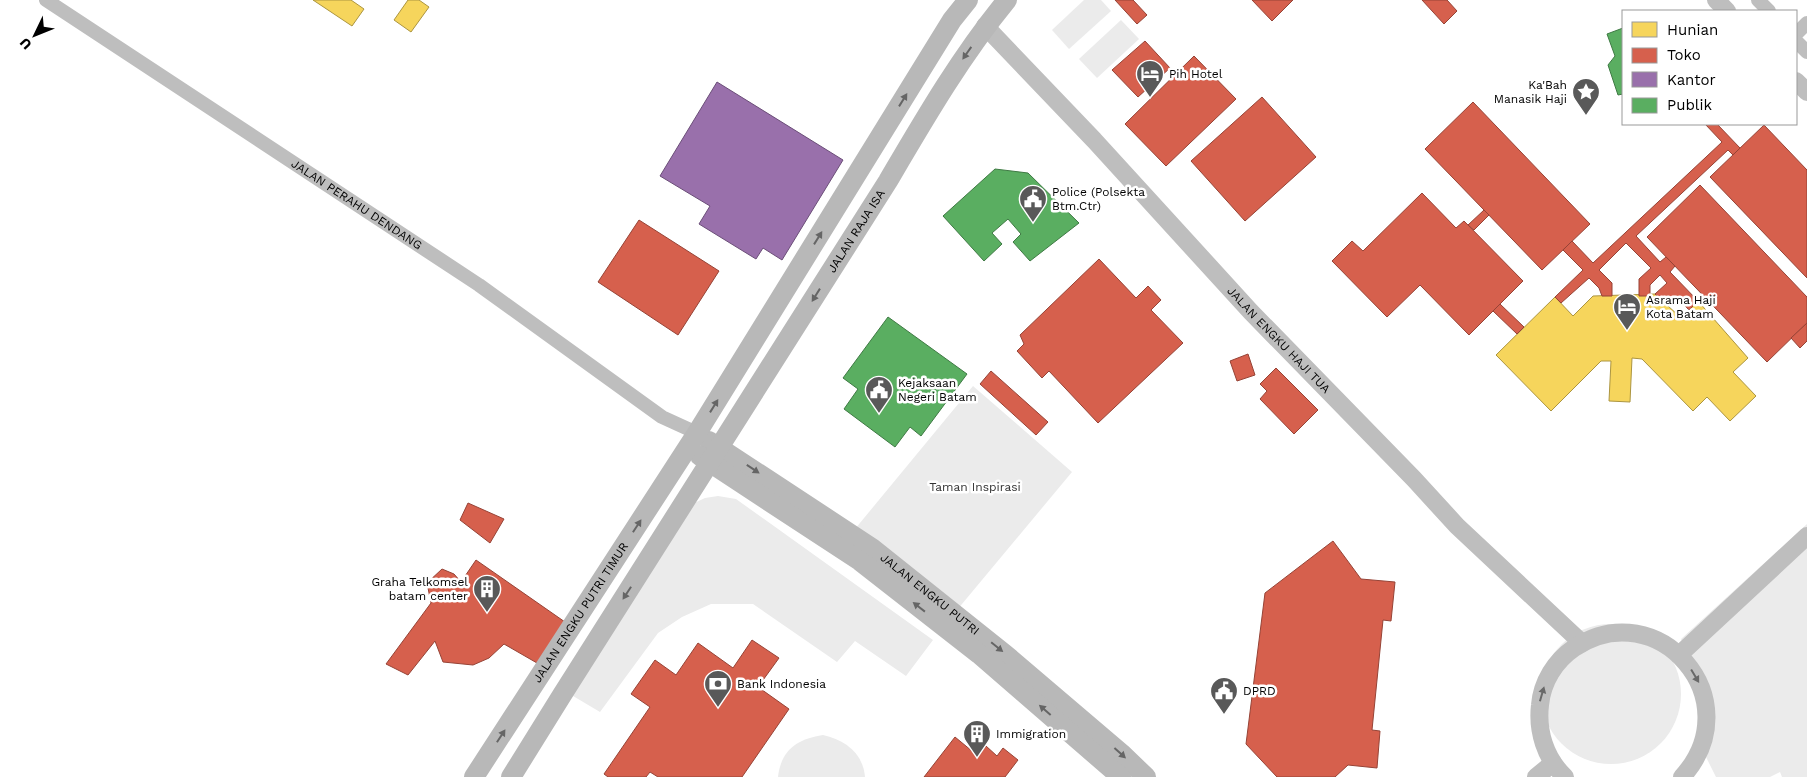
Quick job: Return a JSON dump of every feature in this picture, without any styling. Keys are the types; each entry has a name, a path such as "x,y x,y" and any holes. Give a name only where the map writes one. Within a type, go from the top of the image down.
{"main road":[{"path":"692,440 952,20 968,0"},
{"name":"JALAN RAJA ISA","path":"715,456 888,181 939,94 985,26 1007,0"},
{"name":"JALAN ENGKU PUTRI","path":"692,440 860,561 993,666 1121,777"},
{"name":"JALAN ENGKU PUTRI TIMUR","path":"474,777 692,440"},
{"path":"512,777 562,695 715,456"},
{"name":"JALAN ENGKU PUTRI","path":"715,456 872,548 1006,655 1121,753 1146,777"}],"street":[{"name":"JALAN PERAHU DENDANG","path":"46,0 479,285 692,440"},
{"path":"1716,0 1726,10"},
{"path":"1758,0 1768,10"},
{"path":"1797,33 1807,23"},
{"name":"JALAN ENGKU HAJI TUA","path":"985,26 1094,140 1251,312 1414,479 1457,526 1582,643"},
{"path":"1797,42 1807,52"},
{"path":"1797,82 1807,92"},
{"path":"1679,655 1807,536"},
{"path":"1564,777 1553,763 1542,742 1538,718 1541,695 1550,673 1565,655 1582,643 1610,633 1635,634 1658,641 1679,655 1695,675 1702,688 1707,724 1699,752 1690,768 1682,777"},
{"path":"1536,777 1553,763"}],"green space":[{"path":"1084,0 1101,0 1111,11 1069,49 1052,30"},
{"path":"1121,20 1139,39 1097,78 1079,59"},
{"name":"Taman Inspirasi","path":"973,386 1072,472 957,610 855,529"},
{"path":"718,496 736,499 933,640 906,676 855,641 837,662 753,604 711,604 682,617 658,633 600,712 568,693 690,505 705,498"},
{"path":"1807,524 1807,777 1782,777 1780,772 1770,777 1716,777 1696,737 1702,684 1681,639"},
{"path":"1611,624 1625,625 1638,629 1661,644 1676,667 1680,680 1680,708 1676,721 1661,744 1638,759 1625,763 1611,764 1597,763 1584,759 1561,744 1546,721 1542,708 1541,694 1542,680 1546,667 1561,644 1584,629 1597,625"},
{"path":"823,735 839,740 857,754 864,769 865,777 778,777 783,760 792,747 805,739"}],"building: Hunian":[{"path":"313,0 351,0 364,9 352,26"},
{"path":"408,0 419,0 429,7 411,32 394,20"},
{"path":"1655,294 1679,316 1698,301 1748,358 1733,372 1756,396 1730,421 1707,397 1693,411 1642,359 1632,358 1630,402 1609,401 1611,361 1601,361 1551,411 1496,355 1555,297 1573,316 1593,296"}],"building: Toko":[{"path":"1115,0 1133,0 1147,15 1137,24"},
{"path":"1252,0 1293,0 1272,21"},
{"path":"1422,0 1447,0 1457,11 1444,24"},
{"path":"1145,41 1170,68 1138,97 1112,70"},
{"path":"1194,56 1236,99 1166,166 1125,124"},
{"path":"1262,97 1316,157 1245,221 1191,161"},
{"path":"1473,102 1590,224 1542,270 1425,149"},
{"path":"1706,125 1718,125 1740,148 1733,155 1728,150 1636,236 1660,262 1666,257 1675,266 1670,272 1698,301 1689,310 1676,296 1666,306 1655,294 1667,283 1660,275 1650,285 1650,296 1639,296 1639,279 1651,268 1626,243 1599,270 1612,283 1612,296 1602,296 1599,288 1589,278 1561,303 1555,297 1583,270 1563,250 1572,241 1593,263 1722,142"},
{"path":"1764,125 1807,170 1807,278 1710,177"},
{"path":"1700,185 1807,297 1807,323 1767,362 1647,237"},
{"path":"1422,193 1456,228 1464,221 1523,281 1469,335 1420,285 1387,317 1332,261 1352,241 1363,251"},
{"path":"1484,210 1489,215 1474,230 1468,225"},
{"path":"639,220 719,271 678,335 598,282"},
{"path":"1099,259 1136,298 1148,286 1161,300 1151,310 1183,343 1098,423 1049,371 1042,378 1017,351 1024,344 1020,335"},
{"path":"1500,304 1524,327 1517,334 1493,311"},
{"path":"1807,323 1807,341 1800,348 1791,338"},
{"path":"1248,354 1255,375 1237,381 1230,361"},
{"path":"1276,368 1318,410 1294,434 1260,399 1267,391 1260,384"},
{"path":"991,371 1048,422 1036,435 980,384"},
{"path":"468,503 504,519 490,543 460,520"},
{"path":"1333,541 1361,579 1395,582 1391,621 1383,620 1372,730 1380,731 1377,768 1348,765 1335,777 1277,777 1246,744 1265,593"},
{"name":"Graha Telkomsel batam center","path":"476,560 565,622 537,663 504,644 489,658 473,665 443,662 435,641 408,675 386,664 431,603 427,583 442,569 454,574 461,582"},
{"name":"Bank Indonesia","path":"752,640 779,658 758,687 789,709 742,777 658,777 650,772 646,777 608,777 604,774 650,707 631,694 655,660 676,675 698,643 733,668"},
{"name":"Immigration","path":"955,737 978,756 986,746 997,756 1003,748 1018,760 1005,777 924,777"}],"building: Kantor":[{"path":"717,82 843,160 782,260 763,248 756,259 699,224 710,206 660,176"}],"building: Publik":[{"path":"1622,28 1622,94 1618,95 1608,65 1615,56 1607,34"},
{"path":"995,169 1028,173 1079,223 1030,261 1013,242 1021,234 1008,219 992,233 1002,244 984,261 943,216"},
{"path":"888,317 967,374 921,436 910,427 895,447 844,409 858,389 843,378"}],"place":[{"name":"Pih Hotel","path":"1150,98"},
{"name":"Ka'Bah Manasik Haji","path":"1586,116"},
{"name":"Police (Polsekta Btm.Ctr)","path":"1033,223"},
{"name":"Asrama Haji Kota Batam","path":"1627,331"},
{"name":"Kejaksaan Negeri Batam","path":"879,414"},
{"name":"Graha Telkomsel batam center","path":"487,613"},
{"name":"Bank Indonesia","path":"718,708"},
{"name":"DPRD","path":"1224,715"},
{"name":"Immigration","path":"977,758"}]}
